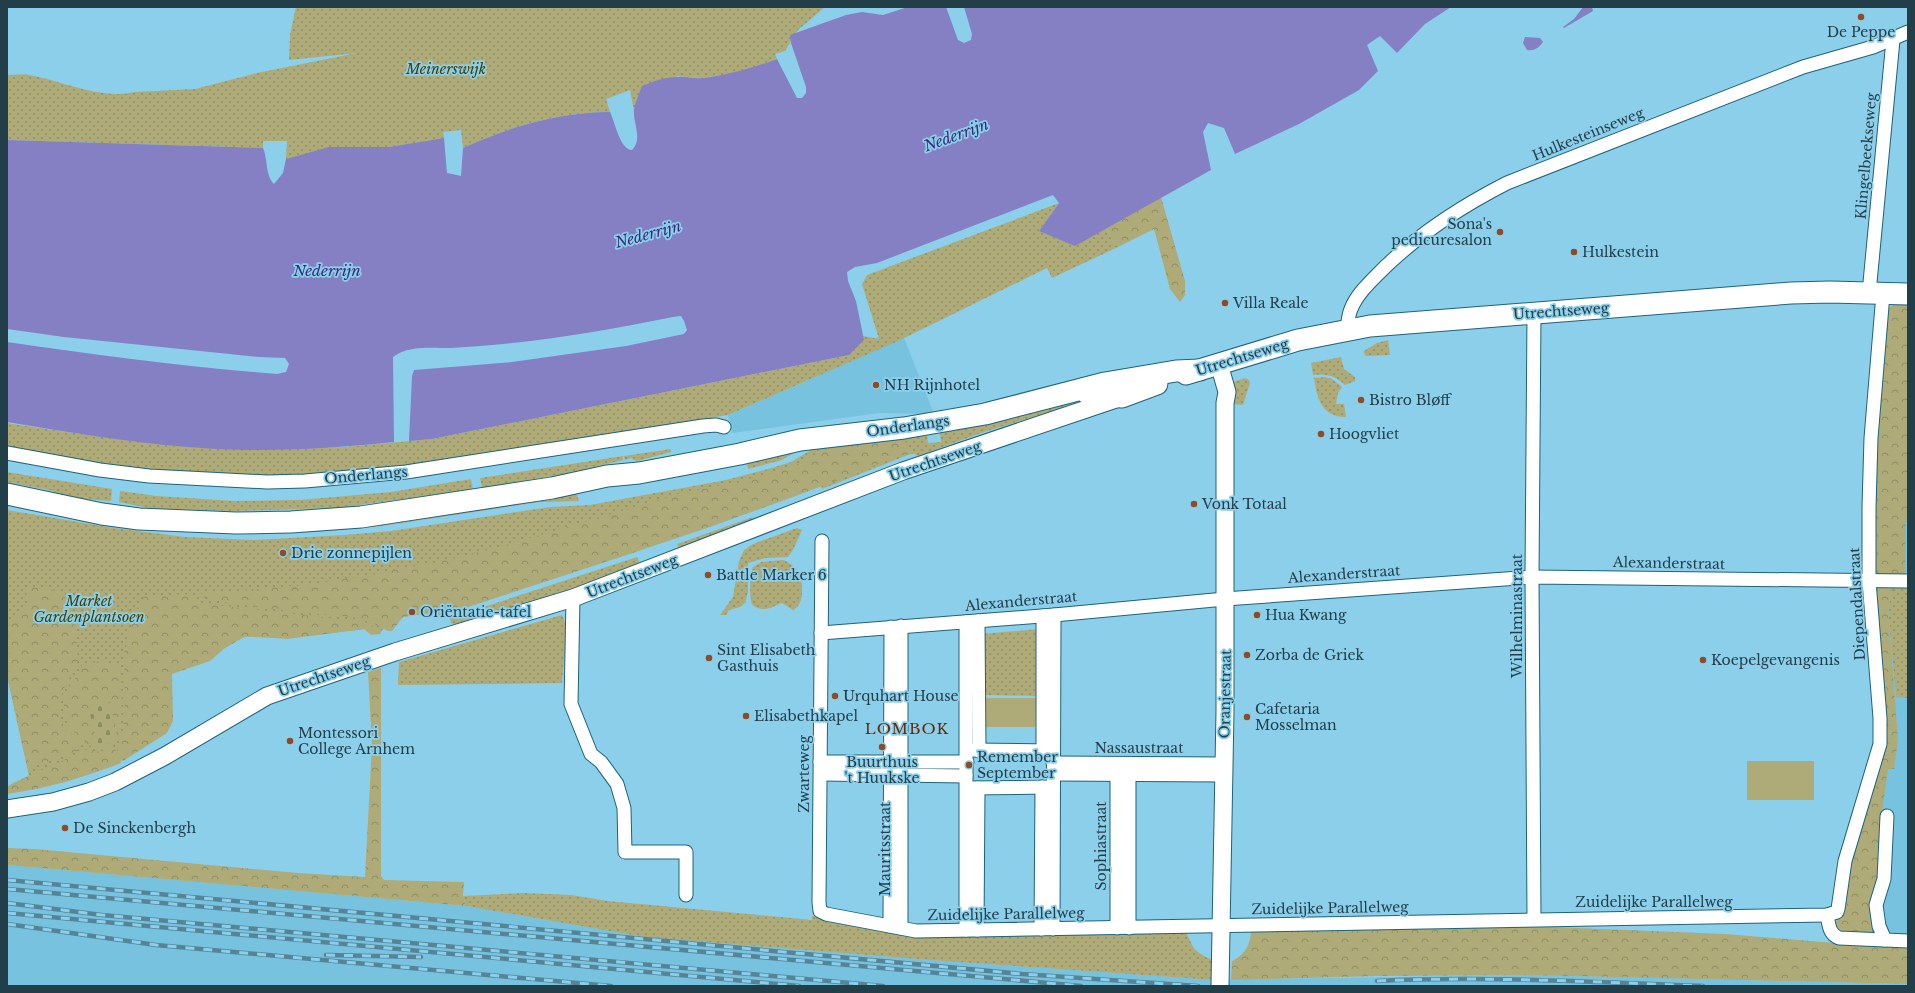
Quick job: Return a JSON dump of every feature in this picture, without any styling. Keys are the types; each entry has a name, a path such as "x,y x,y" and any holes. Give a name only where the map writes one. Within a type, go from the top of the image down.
{"main road":[{"name":"Utrechtseweg","path":"1122,397 1209,367 1298,340 1370,326 1791,293 1830,292 1908,294"},
{"name":"Onderlangs","path":"7,494 49,502 71,501 114,504 182,520 244,523 291,522 361,517 544,489 608,476 632,467 682,453 771,446 800,440 904,428 985,414 1044,400 1105,383 1209,367"},
{"name":"Onderlangs","path":"1044,400 1080,394 1122,397"}],"street":[{"path":"1893,40 1908,32"},
{"name":"Klingelbeekseweg","path":"1876,293 1893,40"},
{"name":"Hulkesteinseweg","path":"1347,330 1348,317 1354,303 1370,282 1388,263 1430,229 1486,194 1507,183 1803,67 1893,40"},
{"name":"Diependalstraat","path":"1827,915 1837,912 1845,860 1880,744 1880,718 1870,581 1871,438 1876,293"},
{"name":"Wilhelminastraat","path":"1534,313 1532,577 1534,919"},
{"name":"Oranjestraat","path":"1209,367 1227,392 1225,403 1226,599 1220,981"},
{"name":"Utrechtseweg","path":"7,809 53,802 89,792 115,782 165,756 267,696 394,652 574,598 903,471 1122,397"},
{"name":"Onderlangs","path":"7,453 100,470 149,476 267,482 305,481 406,472 703,426 716,425 724,427"},
{"name":"Zwarteweg","path":"820,911 822,541"},
{"name":"Alexanderstraat","path":"821,633 1226,599 1532,577 1908,581"},
{"path":"574,598 570,672 571,704 591,754 601,762 617,784 624,808 625,852 686,852 686,895"},
{"path":"1047,930 1050,769 1048,615"},
{"path":"972,621 970,784 972,930"},
{"name":"Mauritsstraat","path":"895,927 896,627"},
{"name":"Nassaustraat","path":"820,768 971,754 1050,769"},
{"name":"Nassaustraat","path":"820,768 970,784 1050,769 1224,770"},
{"name":"Sophiastraat","path":"1123,769 1123,928"},
{"path":"1885,940 1879,926 1876,905 1884,879 1887,816"},
{"name":"Zuidelijke Parallelweg","path":"820,911 826,914 916,931 1047,930 1222,925 1464,922 1534,919 1827,915"},
{"path":"1827,915 1831,932 1834,936 1844,938 1908,941"}],"shaded area":[{"path":"1908,308 1908,951 1840,927 1875,792 1878,590"},
{"path":"900,328 934,414 879,413 732,433 728,415 807,381 864,343"},
{"path":"7,865 466,906 644,937 930,960 1214,980 1527,975 1908,984 1908,986 7,986"}],"green space":[{"name":"Meinerswijk","path":"296,7 825,7 798,30 785,51 775,54 777,59 749,69 723,75 700,78 678,76 637,98 634,111 630,90 606,99 610,112 573,115 535,122 480,140 463,148 461,130 443,132 444,138 389,147 286,159 287,141 263,141 263,148 7,140 7,75 29,75 95,92 122,94 195,89 257,73 357,53 289,60 290,35"},
{"path":"1161,197 1185,281 1185,295 1180,302 1170,289 1154,229 1116,248 1106,228"},
{"path":"1059,203 1039,231 1075,245 1106,228 1116,248 1052,278 1047,268 898,341 728,415 390,469 275,476 145,472 7,448 7,423 94,436 189,447 269,449 344,447 432,439 849,355 864,340 863,336 879,339 862,284 867,275"},
{"path":"1893,305 1908,305 1908,521 1906,522 1905,576 1877,576 1874,573 1874,473 1887,309"},
{"path":"1388,340 1390,355 1366,356 1364,354 1364,351 1377,343"},
{"path":"1341,357 1344,369 1355,377 1355,381 1345,385 1338,379 1330,376 1322,374 1313,375 1311,363"},
{"path":"1325,377 1332,379 1342,387 1338,393 1336,404 1344,404 1346,417 1331,414 1319,400 1314,378"},
{"path":"1245,378 1249,380 1250,383 1243,405 1234,404 1230,383"},
{"name":"Market Gardenplantsoen","path":"1077,402 1047,413 984,432 918,456 913,453 822,489 821,486 707,528 440,616 438,612 402,617 390,629 384,628 380,633 366,629 288,638 221,636 173,656 160,734 120,762 32,790 7,676 7,510 114,528 185,537 254,540 391,531 550,507 590,505 726,480 791,462 813,449 927,435 928,443 941,442 940,433 1009,419"},
{"path":"903,438 914,454 901,455 734,518 622,557 452,612 439,616 438,612 403,617 392,631 388,631 371,622 359,618 223,602 206,598 198,594 304,585 370,575 437,562 500,547 685,492 729,484 764,475 795,465 823,450"},
{"path":"804,446 782,460 748,469 746,457"},
{"path":"671,449 671,452 637,461 631,458 625,460 624,456"},
{"path":"623,456 623,460 564,474 482,488 480,478"},
{"path":"7,472 112,489 111,501 57,497 53,491 7,482"},
{"path":"471,479 473,490 336,508 233,511 177,509 173,513 119,502 120,491 157,496 235,501 300,500 391,492"},
{"path":"575,490 579,501 540,502 382,526 316,532 232,534 162,530 165,525"},
{"path":"753,517 751,521 679,549 677,544"},
{"path":"797,528 802,530 793,550 788,557 766,558 748,563 748,592 745,603 740,607 729,610 726,615 720,615 733,597 739,561 744,550 753,544"},
{"path":"637,557 640,564 594,581 456,625 451,623 450,618"},
{"path":"783,560 788,562 799,574 802,588 800,603 793,610 782,603 766,609 754,606 751,601 750,591 753,567 761,562"},
{"path":"1894,586 1908,586 1908,698 1896,697 1888,608"},
{"path":"1894,586 1888,608 1898,740 1894,769 1888,769 1883,805 1881,879 1875,928 1874,932 1869,935 1839,933 1835,926 1842,912 1846,879 1879,763 1874,587"},
{"path":"23,587 47,589 60,592 69,604 76,638 78,658 76,669 62,693 60,714 61,720 67,731 82,745 77,751 29,768 7,676 7,628 29,606 30,601"},
{"path":"191,594 197,601 206,604 365,622 377,628 381,634 371,635 364,629 287,639 246,636 225,648 210,661 172,674 173,721 167,733 123,761 116,746 120,740 123,729 125,701 124,659 130,629 138,606 145,596"},
{"path":"562,615 567,627 562,683 398,685 399,662"},
{"path":"1039,629 1039,696 981,695 981,634"},
{"path":"102,661 121,666 122,714 120,733 117,741 110,747 99,750 89,745 76,734 67,723 64,703 68,689 79,672 82,664"},
{"path":"381,668 381,876 384,880 464,882 463,896 466,906 7,865 7,848 35,849 298,873 365,877 372,745 368,672"},
{"path":"985,698 1036,698 1035,727 985,727"},
{"path":"110,702 117,736 110,743 98,746 89,710"},
{"path":"114,747 121,763 65,782 7,794 7,787 13,783 88,749 100,752"},
{"path":"1747,761 1814,761 1814,800 1747,800"},
{"path":"524,893 571,895 608,901 812,920 812,916 937,937 1186,931 1193,947 1203,956 1215,961 1214,980 930,960 644,937 466,906 463,896"},
{"path":"1552,927 1726,934 1834,943 1908,944 1908,984 1527,975 1378,976 1231,980 1232,961 1237,959 1244,952 1250,940 1251,930"}],"water":[{"name":"Nederrijn","path":"908,7 946,7 958,40 964,43 971,40 972,34 964,7 1451,7 1425,24 1397,53 1380,36 1367,45 1378,71 1359,90 1299,124 1235,154 1224,128 1208,123 1203,132 1211,170 1075,246 1039,231 1059,203 1053,195 877,263 855,267 847,272 848,281 856,301 864,340 849,355 432,439 409,441 412,376 414,370 512,362 626,346 684,334 687,330 681,316 618,328 507,344 451,348 421,348 399,353 393,357 394,442 343,447 265,450 214,449 120,440 7,422 7,342 74,352 210,368 277,374 286,372 289,364 285,358 259,357 64,337 7,329 7,140 263,148 269,176 274,184 283,173 286,159 329,147 389,147 444,138 447,173 461,176 463,148 516,127 573,115 610,112 621,141 628,149 632,150 637,141 634,115 636,101 642,86 655,81 673,77 712,77 740,71 777,59 797,98 802,98 806,93 806,87 791,43 790,35 846,15 862,12 883,15"},
{"path":"1583,7 1592,7 1593,11 1564,28 1563,27 1574,19"},
{"path":"1525,37 1540,38 1543,42 1536,49 1527,50 1523,43"}],"railway":[{"path":"7,880 1022,974 1198,986"},
{"path":"7,889 1081,986"},
{"path":"7,903 102,915 883,986"},
{"path":"7,913 799,986"},
{"path":"7,924 156,945 611,986"},
{"path":"326,955 421,957"},
{"path":"1377,981 1499,979 1703,986"}],"place":[{"name":"De Peppe","path":"1861,17"},
{"name":"Sona's pedicuresalon","path":"1500,232"},
{"name":"Hulkestein","path":"1574,252"},
{"name":"Villa Reale","path":"1225,303"},
{"name":"NH Rijnhotel","path":"876,385"},
{"name":"Bistro Bløff","path":"1361,400"},
{"name":"Hoogvliet","path":"1321,434"},
{"name":"Vonk Totaal","path":"1194,504"},
{"name":"Drie zonnepijlen","path":"283,553"},
{"name":"Battle Marker 6","path":"708,575"},
{"name":"Oriëntatie-tafel","path":"412,612"},
{"name":"Hua Kwang","path":"1257,615"},
{"name":"Zorba de Griek","path":"1247,655"},
{"name":"Sint Elisabeth Gasthuis","path":"709,658"},
{"name":"Koepelgevangenis","path":"1703,660"},
{"name":"Urquhart House","path":"835,696"},
{"name":"Elisabethkapel","path":"746,716"},
{"name":"Cafetaria Mosselman","path":"1247,717"},
{"name":"Montessori College Arnhem","path":"290,741"},
{"name":"Buurthuis 't Huukske","path":"882,747"},
{"name":"Remember September","path":"969,765"},
{"name":"De Sinckenbergh","path":"65,828"}],"district":[{"name":"LOMBOK","path":"907,728"}]}
